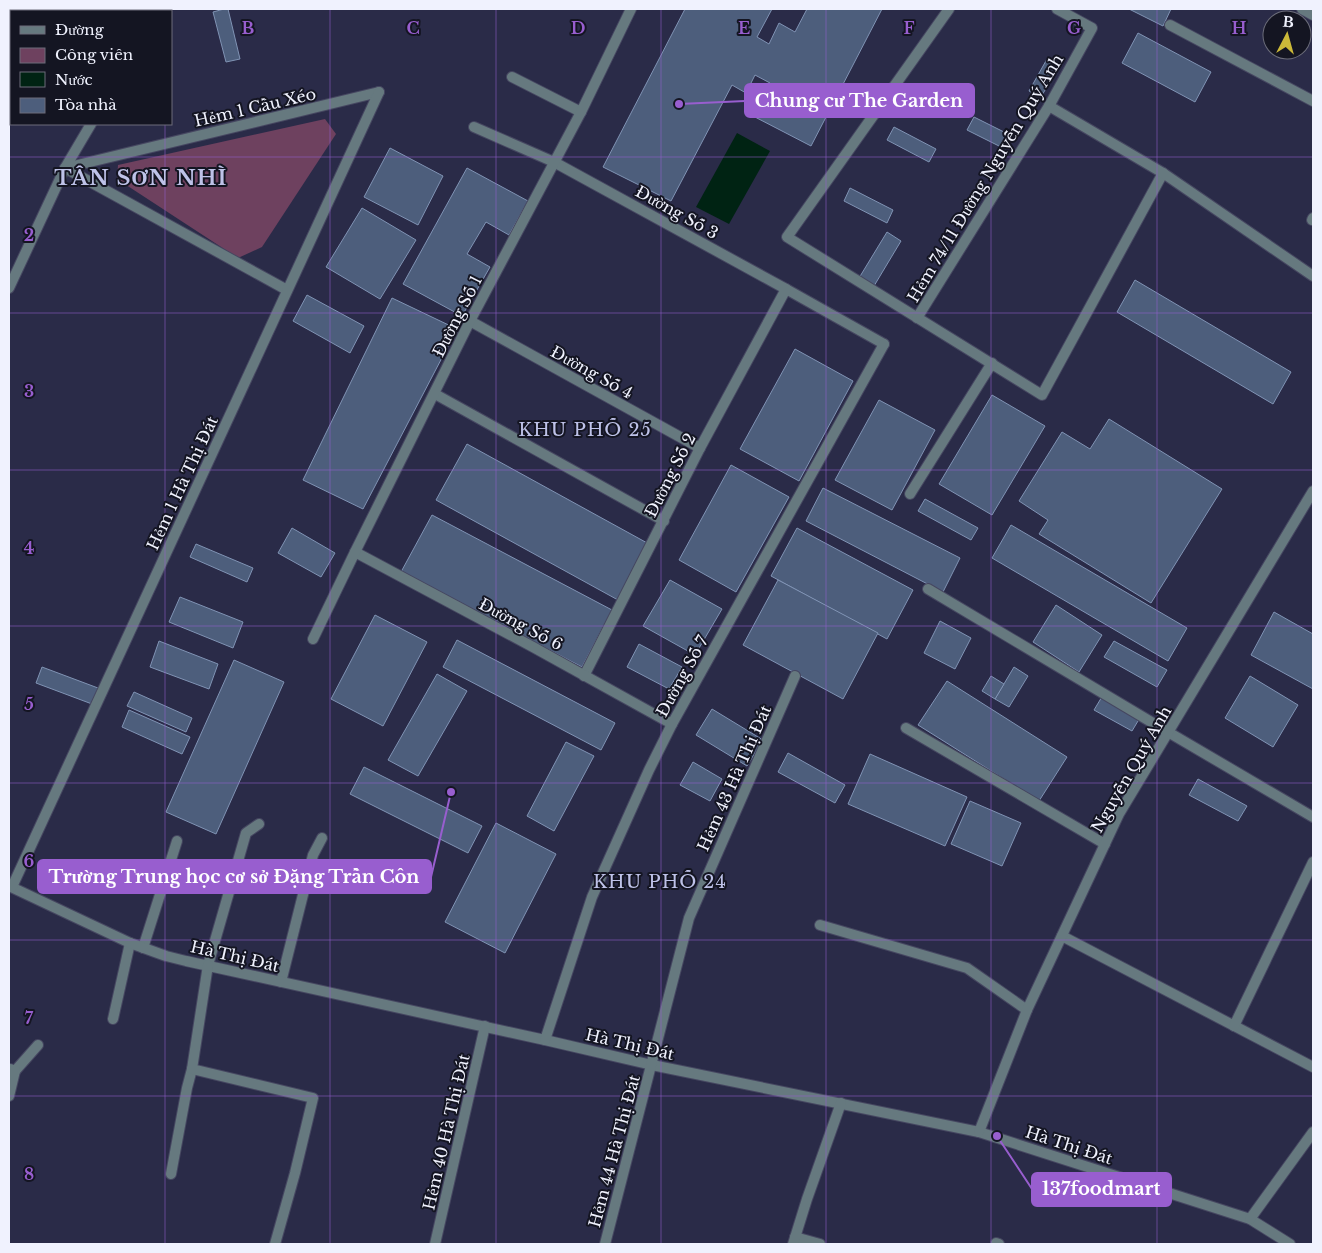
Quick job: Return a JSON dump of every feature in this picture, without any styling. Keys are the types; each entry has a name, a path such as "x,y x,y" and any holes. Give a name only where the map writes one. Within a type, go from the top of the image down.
{"street":[{"name":"Đường Số 1","path":"313,639 470,321 581,112 631,9"},
{"path":"949,9 787,237 1042,395 1163,173"},
{"name":"Hẻm 74/11 Đường Nguyễn Quý Anh","path":"918,318 1050,106 1092,28 1057,9"},
{"path":"1302,9 1313,15"},
{"path":"1170,25 1313,101"},
{"path":"512,77 581,112"},
{"name":"Hẻm 1 Cầu Xéo","path":"65,168 379,92"},
{"name":"Hẻm 1 Hà Thị Đát","path":"10,887 379,92"},
{"path":"1050,106 1163,173 1313,276"},
{"path":"9,288 65,168 90,125"},
{"name":"Đường Số 3","path":"474,127 554,162 884,344"},
{"path":"65,168 287,290"},
{"name":"Đường Số 2","path":"584,676 700,448 786,289"},
{"name":"Đường Số 4","path":"470,321 700,448"},
{"name":"Đường Số 7","path":"545,1040 592,897 672,724 884,344"},
{"path":"910,494 992,363"},
{"path":"435,394 664,521"},
{"name":"Nguyễn Quý Anh","path":"978,1132 1028,1010 1119,814 1313,490"},
{"name":"Đường Số 6","path":"355,552 672,724"},
{"path":"928,588 1313,817"},
{"name":"Hẻm 43 Hà Thị Đát","path":"652,1065 689,918 795,676"},
{"path":"906,728 1105,844"},
{"path":"171,1174 192,1069 208,965 246,833 259,824"},
{"path":"281,982 313,855 322,838"},
{"path":"143,948 177,841"},
{"path":"1234,1026 1313,862"},
{"name":"Hà Thị Đát","path":"10,887 130,943 186,961 485,1026 652,1065 978,1132 1250,1219 1290,1244"},
{"path":"820,925 967,968 1028,1010"},
{"path":"1062,936 1313,1066"},
{"path":"113,1019 130,943"},
{"name":"Hẻm 40 Hà Thị Đát","path":"436,1244 485,1026"},
{"path":"9,1096 12,1070 38,1045"},
{"name":"Hẻm 44 Hà Thị Đát","path":"605,1244 652,1065"},
{"path":"192,1069 313,1098 275,1244"},
{"path":"820,1244 794,1240 841,1103"},
{"path":"1250,1219 1313,1132"}],"green space":[{"path":"325,119 336,134 262,247 238,258 117,179 118,165"}],"water":[{"path":"737,133 770,151 729,224 696,207"}],"building":[{"path":"228,9 240,59 226,62 213,12"},
{"path":"685,9 772,9 757,37 769,44 779,23 795,32 807,9 882,9 811,146 753,116 770,83 755,75 746,93 732,85 671,201 603,167"},
{"path":"1129,9 1171,9 1163,26"},
{"path":"1138,33 1211,72 1195,102 1122,63"},
{"path":"1047,59 1059,66 1041,97 1029,91"},
{"path":"974,117 1010,135 1003,148 967,130"},
{"path":"894,127 936,149 929,162 887,140"},
{"path":"390,148 443,176 418,225 364,197"},
{"path":"467,168 528,201 509,235 486,222 467,254 490,267 462,316 403,284"},
{"path":"850,188 893,210 887,223 844,201"},
{"path":"362,208 416,240 380,299 326,267"},
{"path":"887,232 901,241 874,286 859,278"},
{"path":"1135,280 1291,372 1273,404 1117,312"},
{"path":"307,295 364,326 350,353 293,321"},
{"path":"392,298 457,329 363,509 303,480"},
{"path":"795,349 853,381 799,481 740,449"},
{"path":"992,395 1045,426 992,515 939,484"},
{"path":"879,400 935,430 892,510 835,480"},
{"path":"1109,419 1222,489 1151,603 1039,534 1048,520 1019,501 1062,432 1090,449"},
{"path":"467,444 649,544 618,600 436,500"},
{"path":"731,465 789,497 736,592 679,560"},
{"path":"823,488 960,558 943,592 806,521"},
{"path":"925,499 978,528 971,540 918,511"},
{"path":"432,515 612,610 582,667 401,572"},
{"path":"1011,525 1187,628 1168,661 992,558"},
{"path":"292,528 335,553 321,577 278,553"},
{"path":"797,528 913,590 887,639 771,576"},
{"path":"196,544 253,568 247,582 190,557"},
{"path":"670,580 722,609 695,655 643,626"},
{"path":"778,580 878,633 843,699 743,645"},
{"path":"180,597 243,622 233,648 169,622"},
{"path":"1056,605 1102,635 1079,672 1033,642"},
{"path":"1274,612 1313,634 1313,689 1251,655"},
{"path":"375,615 427,642 383,726 331,699"},
{"path":"940,621 971,638 955,669 924,653"},
{"path":"457,640 615,723 601,750 443,667"},
{"path":"159,641 218,664 209,689 150,667"},
{"path":"1114,641 1167,670 1157,687 1104,657"},
{"path":"639,644 682,667 669,689 627,667"},
{"path":"234,660 284,682 216,834 166,812"},
{"path":"42,667 98,688 92,704 36,683"},
{"path":"1014,667 1028,676 1009,707 995,699"},
{"path":"437,674 467,691 418,776 388,760"},
{"path":"991,676 1004,684 995,699 982,691"},
{"path":"1250,676 1298,705 1273,747 1225,718"},
{"path":"947,681 1067,757 1039,801 918,725"},
{"path":"134,692 192,718 186,732 127,706"},
{"path":"1103,695 1141,716 1132,731 1094,710"},
{"path":"712,709 763,740 747,766 696,735"},
{"path":"129,710 190,737 182,754 122,727"},
{"path":"566,742 594,756 554,831 527,816"},
{"path":"788,753 845,785 835,803 778,772"},
{"path":"870,754 967,797 945,846 848,804"},
{"path":"693,762 722,779 710,801 680,785"},
{"path":"364,767 482,826 468,853 350,794"},
{"path":"1198,779 1247,806 1238,821 1189,795"},
{"path":"970,801 1021,823 1002,866 951,844"},
{"path":"496,823 556,854 505,953 445,922"}],"place":[{"name":"Chung cư The Garden","path":"679,104"},
{"name":"Trường Trung học cơ sở Đặng Trần Côn","path":"451,792"},
{"name":"137foodmart","path":"997,1136"}],"district":[{"name":"TÂN SƠN NHÌ","path":"141,178"},
{"name":"KHU PHỐ 25","path":"585,430"},
{"name":"KHU PHỐ 24","path":"660,882"}]}
